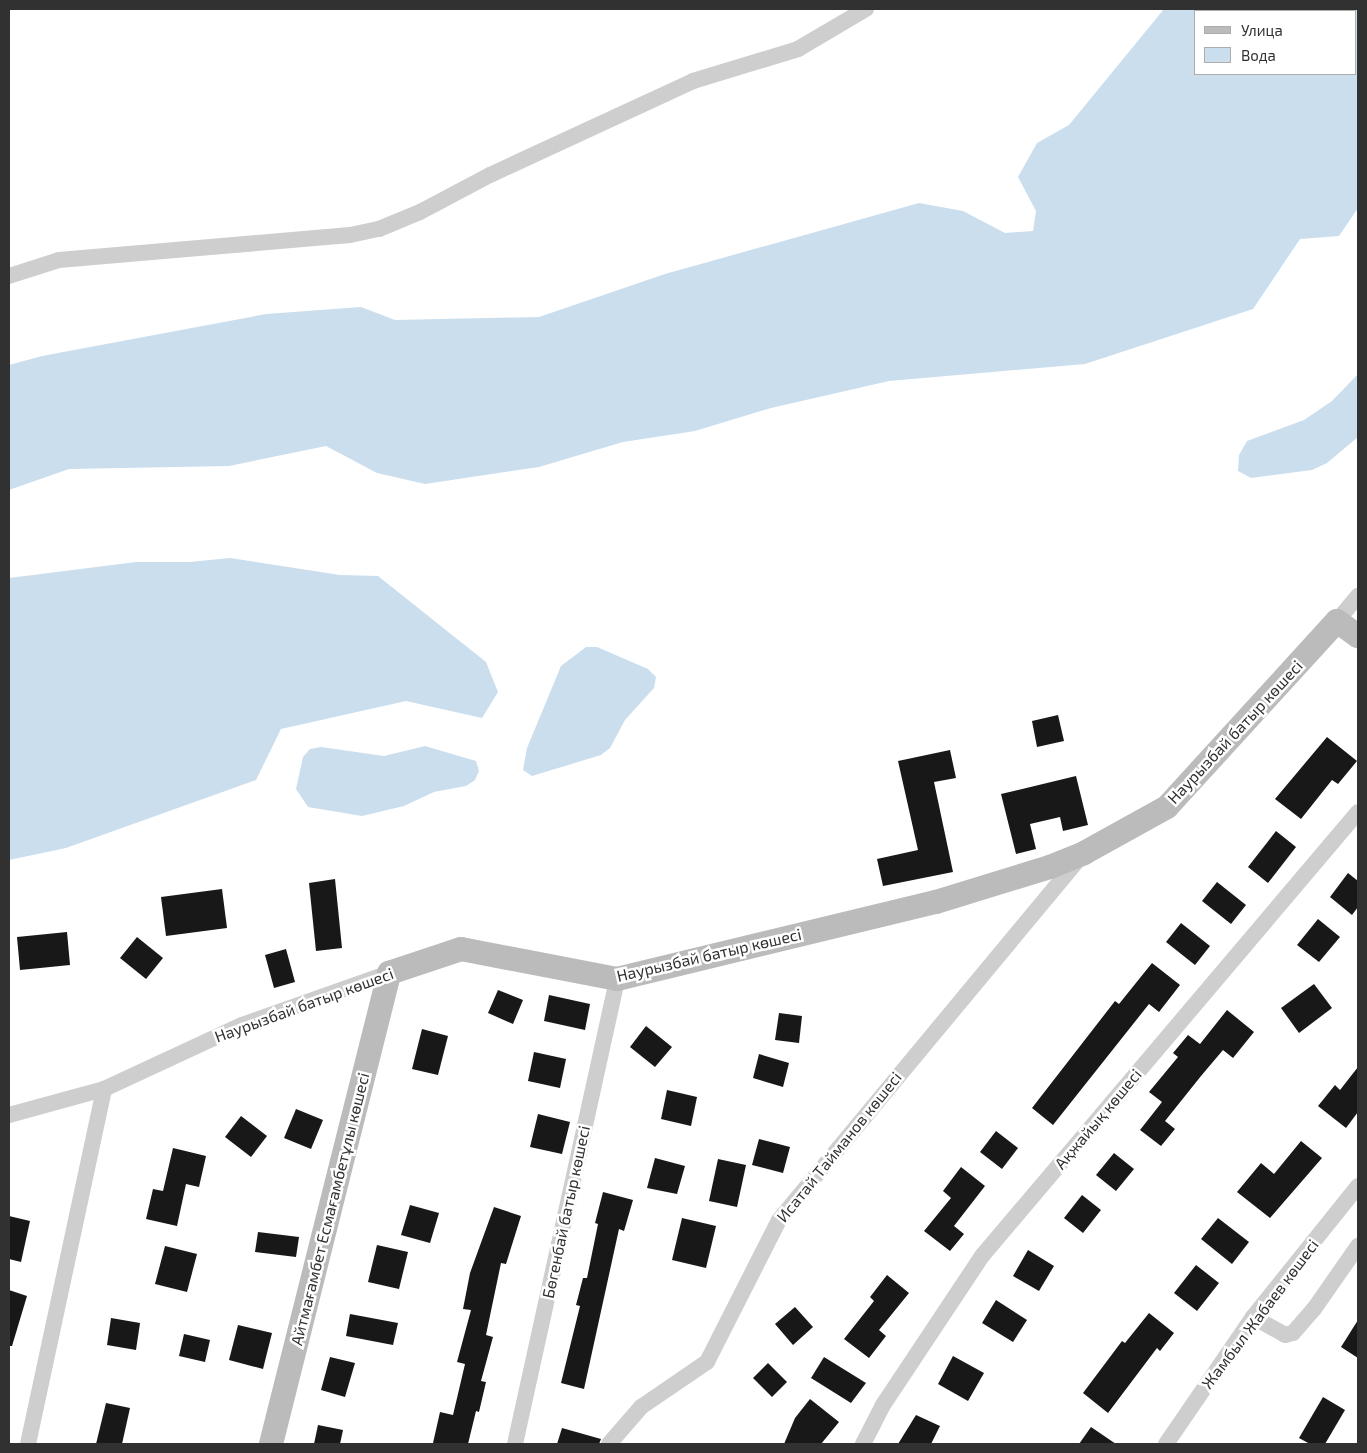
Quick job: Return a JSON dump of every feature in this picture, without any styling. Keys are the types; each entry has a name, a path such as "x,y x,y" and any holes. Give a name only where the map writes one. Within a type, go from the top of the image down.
{"street":[{"path":"9,276 58,260 350,235 379,229 420,212 490,175 693,81 798,49 866,9"},
{"path":"1358,596 1337,621 1358,636"},
{"name":"Наурызбай батыр көшесі","path":"9,1115 104,1089 242,1025 461,949 617,979 936,902 1084,853 1167,807 1337,621"},
{"name":"Ақжайық көшесі","path":"863,1444 883,1405 982,1256 1358,812"},
{"name":"Исатай Тайманов көшесі","path":"610,1444 641,1407 707,1362 779,1220 1084,853"},
{"name":"Айтмағамбет Есмағамбетұлы көшесі","path":"271,1444 389,974"},
{"name":"Бөгенбай батыр көшесі","path":"515,1444 617,979"},
{"path":"28,1444 104,1089"},
{"name":"Жамбыл Жабаев көшесі","path":"1166,1444 1253,1318 1358,1186"},
{"path":"1253,1318 1284,1335 1293,1333 1314,1310 1358,1246"}],"water":[{"path":"1164,9 1358,9 1358,208 1339,236 1300,239 1253,309 1085,364 889,381 771,408 695,431 623,442 539,467 425,484 377,473 326,446 229,466 69,469 9,490 9,365 42,356 266,314 361,307 395,320 539,317 665,274 919,203 963,211 1005,233 1033,231 1036,211 1018,177 1037,143 1069,125"},
{"path":"1358,374 1358,437 1327,463 1312,470 1251,478 1238,471 1239,455 1247,441 1304,420 1332,401"},
{"path":"230,558 340,575 378,576 486,662 498,692 482,718 406,701 281,729 256,780 66,848 9,860 9,578 136,562 190,562"},
{"path":"586,647 597,647 648,669 656,677 654,688 625,720 610,748 601,755 532,776 523,770 527,748 561,666"},
{"path":"425,746 476,761 479,771 475,780 466,786 434,792 404,806 362,816 308,807 296,789 303,757 310,749 321,747 384,756"}],"building":[{"path":"1058,715 1064,741 1037,747 1032,721"},
{"path":"1327,737 1357,761 1338,784 1332,780 1301,819 1275,799"},
{"path":"950,750 956,778 934,782 953,872 883,886 877,859 918,850 898,761"},
{"path":"1076,776 1088,825 1063,831 1060,817 1030,824 1036,849 1016,854 1001,794"},
{"path":"1276,831 1296,847 1268,883 1248,867"},
{"path":"1348,873 1358,881 1358,907 1352,915 1330,897"},
{"path":"335,879 342,948 316,951 309,883"},
{"path":"1217,882 1246,905 1231,924 1202,901"},
{"path":"222,889 227,928 166,936 161,897"},
{"path":"1318,919 1340,937 1319,962 1297,945"},
{"path":"1181,923 1210,946 1195,965 1166,942"},
{"path":"67,932 70,965 20,970 17,937"},
{"path":"137,937 163,958 146,979 120,958"},
{"path":"286,949 295,982 274,988 265,955"},
{"path":"1152,963 1180,985 1159,1012 1149,1004 1053,1125 1032,1108 1115,1001 1119,1004"},
{"path":"1314,984 1332,1008 1299,1033 1281,1008"},
{"path":"498,990 523,1000 513,1024 488,1013"},
{"path":"549,995 590,1004 585,1030 544,1021"},
{"path":"1227,1010 1254,1032 1233,1058 1223,1050 1201,1076 1165,1121 1175,1129 1161,1146 1140,1130 1162,1102 1149,1092 1178,1057 1173,1053 1188,1035 1200,1044"},
{"path":"779,1013 802,1016 799,1043 775,1040"},
{"path":"646,1026 672,1047 655,1067 630,1047"},
{"path":"422,1029 448,1036 438,1075 412,1069"},
{"path":"534,1052 566,1059 560,1088 528,1081"},
{"path":"759,1054 789,1063 783,1087 753,1078"},
{"path":"1358,1067 1358,1112 1346,1128 1318,1106 1335,1085 1340,1090"},
{"path":"667,1090 697,1097 691,1126 661,1119"},
{"path":"296,1109 323,1120 311,1149 284,1138"},
{"path":"538,1114 570,1122 562,1154 530,1147"},
{"path":"241,1116 267,1136 251,1157 225,1137"},
{"path":"996,1131 1018,1148 1002,1169 980,1152"},
{"path":"759,1139 790,1147 783,1173 752,1165"},
{"path":"1301,1141 1322,1158 1270,1218 1237,1192 1261,1163 1274,1174"},
{"path":"173,1148 206,1156 199,1187 186,1184 177,1226 146,1219 153,1189 163,1191"},
{"path":"1114,1153 1134,1169 1116,1191 1096,1175"},
{"path":"655,1158 685,1166 677,1194 647,1188"},
{"path":"718,1159 746,1165 737,1207 709,1201"},
{"path":"961,1167 985,1186 954,1226 964,1234 950,1251 924,1231 951,1198 943,1191"},
{"path":"603,1192 633,1200 624,1231 619,1229 584,1389 561,1383 580,1306 576,1305 583,1278 587,1278 598,1224 595,1223"},
{"path":"1082,1195 1101,1210 1083,1233 1064,1218"},
{"path":"410,1205 439,1213 430,1243 401,1235"},
{"path":"494,1207 521,1216 506,1264 501,1263 486,1335 493,1337 481,1381 486,1382 479,1412 476,1411 468,1444 433,1443 440,1412 453,1415 465,1364 457,1362 471,1310 463,1309 470,1273"},
{"path":"9,1216 30,1221 21,1262 9,1259"},
{"path":"682,1218 716,1226 706,1268 672,1260"},
{"path":"1218,1218 1249,1242 1232,1264 1201,1239"},
{"path":"258,1232 299,1237 296,1257 255,1252"},
{"path":"377,1245 408,1252 399,1289 368,1282"},
{"path":"165,1246 197,1254 187,1292 155,1284"},
{"path":"1028,1250 1054,1266 1039,1291 1013,1276"},
{"path":"1196,1265 1219,1283 1197,1311 1174,1293"},
{"path":"887,1275 909,1293 879,1330 886,1336 869,1358 844,1339 874,1301 870,1297"},
{"path":"9,1290 27,1296 12,1346 9,1346"},
{"path":"996,1300 1027,1320 1013,1342 982,1323"},
{"path":"795,1307 813,1327 793,1345 775,1324"},
{"path":"1149,1313 1174,1333 1160,1351 1157,1348 1108,1413 1083,1393 1122,1341 1125,1343"},
{"path":"350,1314 398,1323 393,1345 346,1336"},
{"path":"111,1318 140,1323 136,1350 107,1345"},
{"path":"1358,1320 1358,1358 1341,1347"},
{"path":"238,1325 272,1333 263,1369 229,1360"},
{"path":"184,1334 210,1340 205,1362 179,1356"},
{"path":"953,1356 984,1373 968,1401 938,1384"},
{"path":"330,1357 355,1363 345,1397 321,1390"},
{"path":"824,1357 866,1383 851,1403 811,1378"},
{"path":"768,1363 787,1382 772,1397 753,1378"},
{"path":"1323,1397 1345,1410 1325,1444 1310,1444 1299,1438"},
{"path":"810,1399 839,1422 821,1444 784,1444 795,1418"},
{"path":"106,1403 130,1408 122,1444 96,1444"},
{"path":"916,1415 940,1426 931,1444 898,1444"},
{"path":"318,1425 343,1430 340,1444 314,1444"},
{"path":"1091,1427 1116,1444 1079,1444"},
{"path":"562,1428 601,1439 599,1444 557,1444"}]}
